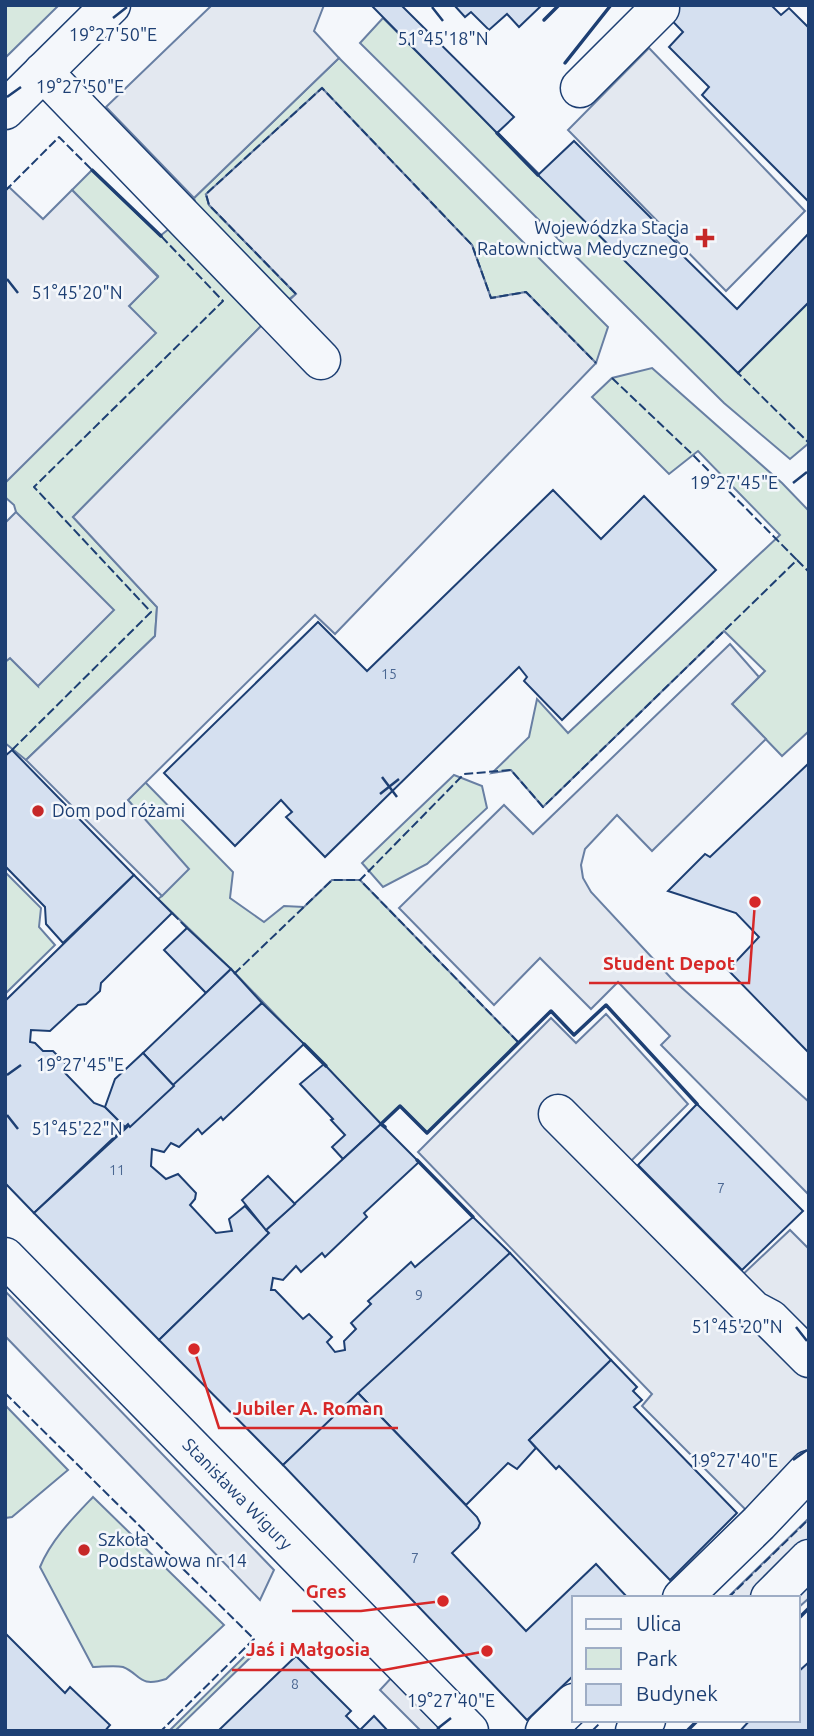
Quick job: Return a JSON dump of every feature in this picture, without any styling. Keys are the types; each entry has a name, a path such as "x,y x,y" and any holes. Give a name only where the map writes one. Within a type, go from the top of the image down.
{"street":[{"path":"5,110 111,5"},
{"path":"580,88 660,8"},
{"path":"43,72 321,360"},
{"path":"558,1114 753,1310 770,1319 809,1358"},
{"name":"Stanisława Wigury","path":"5,1258 469,1731"},
{"path":"684,1596 809,1470"},
{"path":"772,1596 809,1559"},
{"path":"545,1731 572,1705"}],"green space":[{"path":"5,5 59,5 5,58"},
{"path":"383,18 738,373 809,302 809,443 790,459 724,403 360,43"},
{"path":"339,58 608,327 596,363 526,292 491,298 472,245 206,195 209,205 296,294 289,299 196,205 194,198"},
{"path":"92,170 160,236 170,228 263,324 73,517 157,607 155,636 26,760 5,743 5,662 10,658 38,686 16,512 14,505 5,497 5,483 129,306 158,276 72,190"},
{"path":"652,368 782,483 809,511 809,731 782,756 732,704 765,671 724,631 543,807 511,770 492,773 529,737 537,699 568,733 780,535 698,451 669,474 592,397 612,378"},
{"path":"454,775 482,786 487,808 427,864 383,887 362,863"},
{"path":"145,782 233,872 230,898 264,922 284,906 304,907 332,880 360,880 518,1042 427,1133 400,1106 381,1124 231,969 158,899 162,896 127,801"},
{"path":"5,872 41,908 39,927 55,945 5,994"},
{"path":"5,1405 68,1470 12,1517 5,1518"},
{"path":"93,1497 224,1625 166,1679 150,1682 123,1667 93,1667 40,1567 56,1539"},
{"path":"253,1648 256,1652 175,1731 169,1731"}],"shaded area":[{"path":"212,5 324,5 314,31 339,58 194,198 106,107"},
{"path":"649,48 805,211 726,291 568,130"},
{"path":"322,88 472,245 491,298 526,292 596,363 335,634 315,615 128,800 189,869 162,896 26,760 155,636 157,607 73,517 263,324 296,294 209,205 206,194"},
{"path":"9,187 43,219 72,190 158,277 129,306 156,333 5,483 5,191"},
{"path":"16,512 114,610 38,686 10,658 5,662 5,523"},
{"path":"730,644 759,677 732,704 766,739 652,851 617,815 585,849 581,865 583,878 591,892 671,978 809,1102 809,1195 661,1045 670,1036 618,982 591,1009 540,958 494,1005 399,908 504,805 533,834"},
{"path":"606,1014 688,1104 626,1166 739,1278 790,1230 809,1249 809,1496 769,1533 642,1406 652,1394 418,1152 551,1018 576,1043"},
{"path":"5,1291 274,1570 260,1600 5,1336"},
{"path":"809,1518 809,1598 800,1606 800,1596 729,1596"},
{"path":"394,1675 449,1731 421,1731 380,1690"}],"building":[{"path":"371,5 401,5 514,117 497,133"},
{"path":"454,5 542,5 519,27 507,14 489,30 471,12 465,17"},
{"path":"657,5 771,5 781,15 789,8 809,28 809,202 702,95 709,87 669,47 683,32"},
{"path":"574,141 676,243 674,247 737,309 809,233 809,302 738,373 538,175"},
{"path":"553,490 601,539 644,496 716,570 562,720 524,681 527,677 519,667 325,857 286,817 292,812 281,800 235,846 164,773 318,622 367,671"},
{"name":"Dom pod różami","path":"12,750 134,875 63,943 46,924 45,907 5,866 5,756"},
{"path":"809,763 809,1053 728,970 759,937 736,913 668,891 705,854 710,857"},
{"path":"134,875 172,913 101,983 100,991 86,1004 78,1005 50,1031 31,1030 30,1042 43,1051 53,1051 67,1065 65,1073 94,1103 105,1107 125,1127 34,1213 5,1183 5,1001"},
{"path":"187,928 231,969 206,993 164,950"},
{"path":"231,969 262,1003 174,1086 143,1053"},
{"path":"262,1003 304,1044 223,1120 221,1117 202,1134 198,1129 179,1147 171,1143 164,1152 152,1149 151,1166 166,1179 178,1174 196,1193 190,1205 216,1233 232,1231 229,1219 245,1206 269,1233 159,1340 34,1213"},
{"path":"143,1053 174,1086 130,1127 128,1124 125,1127 105,1107 115,1079"},
{"path":"324,1064 381,1124 343,1159 332,1147 345,1135 300,1084"},
{"path":"697,1104 803,1211 742,1270 638,1165"},
{"path":"381,1124 419,1162 364,1213 367,1217 325,1257 322,1253 301,1272 296,1266 283,1280 273,1278 271,1290 275,1290 303,1319 309,1314 332,1337 327,1342 335,1352 345,1350 344,1341 356,1329 351,1323 371,1304 368,1301 411,1262 415,1267 473,1217 510,1253 283,1465 159,1340 269,1233 266,1230"},
{"path":"268,1176 295,1204 266,1230 242,1200"},
{"path":"510,1253 611,1360 529,1440 536,1448 517,1469 508,1463 466,1505 358,1393"},
{"path":"611,1360 637,1387 633,1391 642,1400 634,1407 737,1513 670,1580 559,1466 556,1469 529,1440"},
{"path":"358,1393 477,1517 480,1523 478,1528 452,1553 526,1631 596,1564 626,1596 572,1596 572,1677 527,1720 283,1465"},
{"path":"5,1633 65,1693 70,1687 110,1725 105,1731 5,1731"},
{"path":"296,1656 351,1711 346,1716 360,1730 374,1716 388,1731 218,1731"},
{"path":"809,1662 809,1731 740,1731 748,1722 800,1722 800,1670"}],"fence":[{"path":"296,294 209,205 206,194 322,88 472,245 491,298 526,292 596,363"},
{"path":"5,191 59,137 92,170"},
{"path":"12,750 151,612 34,487 223,301 161,236"},
{"path":"741,370 738,373 809,443"},
{"path":"612,378 797,560"},
{"path":"518,1042 360,880 464,774 511,770 543,807 797,560 809,572"},
{"path":"234,974 332,880 360,880"},
{"path":"172,913 187,928"},
{"path":"5,1393 254,1639 161,1731"},
{"path":"730,1596 809,1519"},
{"path":"592,1731 601,1722"}],"wall":[{"path":"544,20 559,5"},
{"path":"565,63 611,5"},
{"path":"497,133 538,175"},
{"path":"92,170 161,236"},
{"path":"385,1127 381,1124 400,1106 427,1133 551,1011 574,1035 606,1005 697,1104"},
{"path":"304,1044 326,1066"},
{"path":"417,1160 473,1217"},
{"path":"800,1617 808,1609"},
{"path":"687,1731 696,1722"}],"place":[{"name":"Wojewódzka Stacja Ratownictwa Medycznego","path":"705,238"},
{"name":"Dom pod różami","path":"38,811"},
{"name":"Student Depot","path":"755,902"},
{"name":"Jubiler A. Roman","path":"194,1349"},
{"name":"Szkoła Podstawowa nr 14","path":"84,1550"},
{"name":"Gres","path":"443,1601"},
{"name":"Jaś i Małgosia","path":"487,1651"}]}
